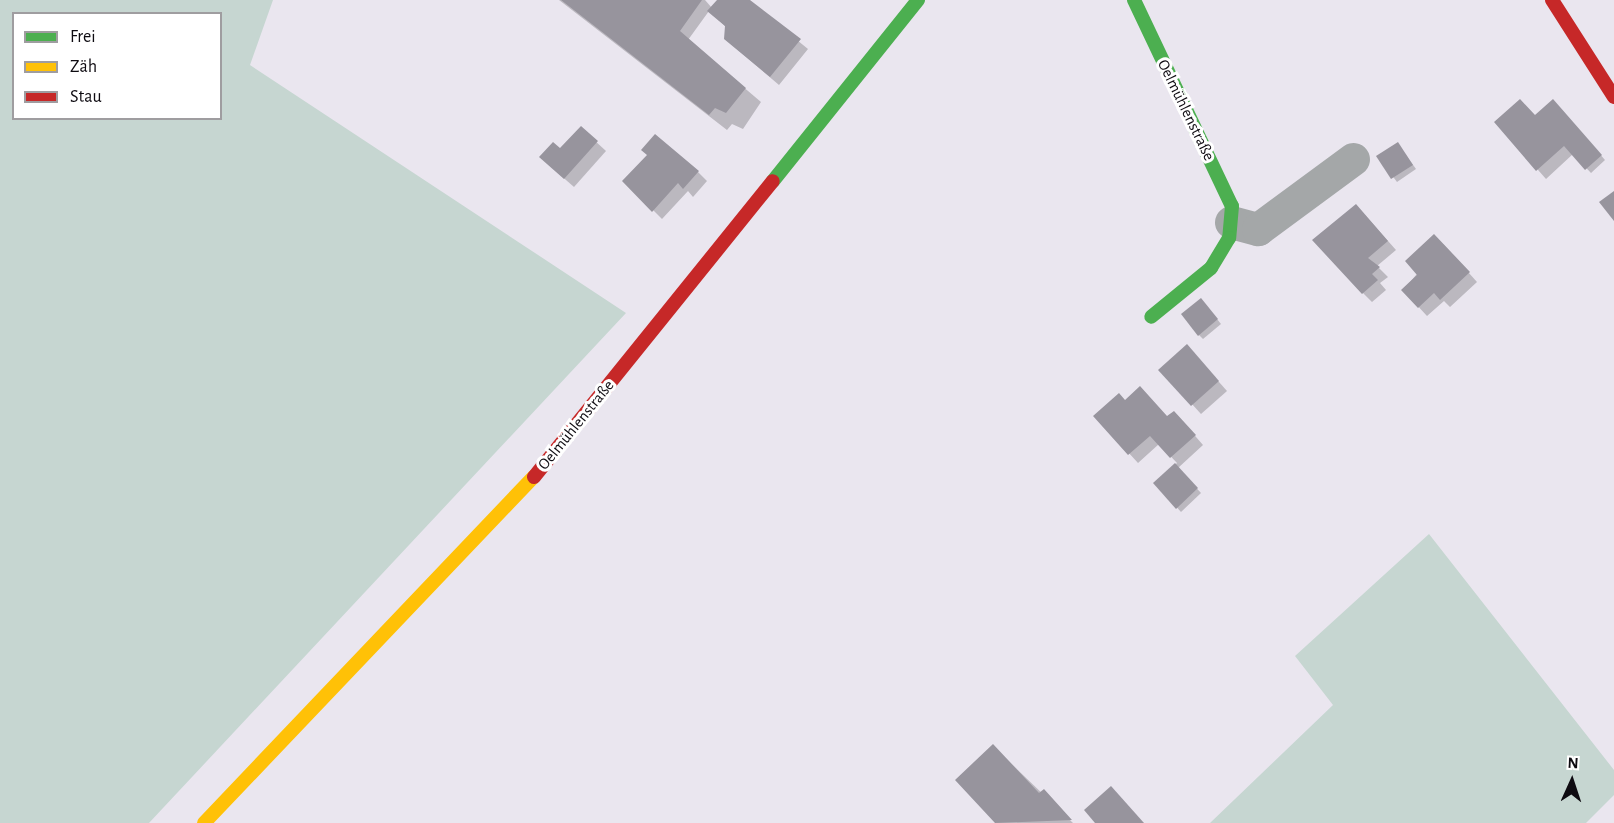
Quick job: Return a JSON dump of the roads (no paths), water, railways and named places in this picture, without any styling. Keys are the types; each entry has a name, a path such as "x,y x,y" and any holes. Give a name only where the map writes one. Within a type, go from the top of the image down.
{"street":[{"name":"Oelmühlenstraße","path":"204,823 539,472 918,0"},
{"name":"Oelmühlenstraße","path":"1134,0 1232,206 1229,238 1211,268 1150,317"},
{"path":"1552,0 1614,97"},
{"path":"1231,222 1258,228 1353,159"}]}
